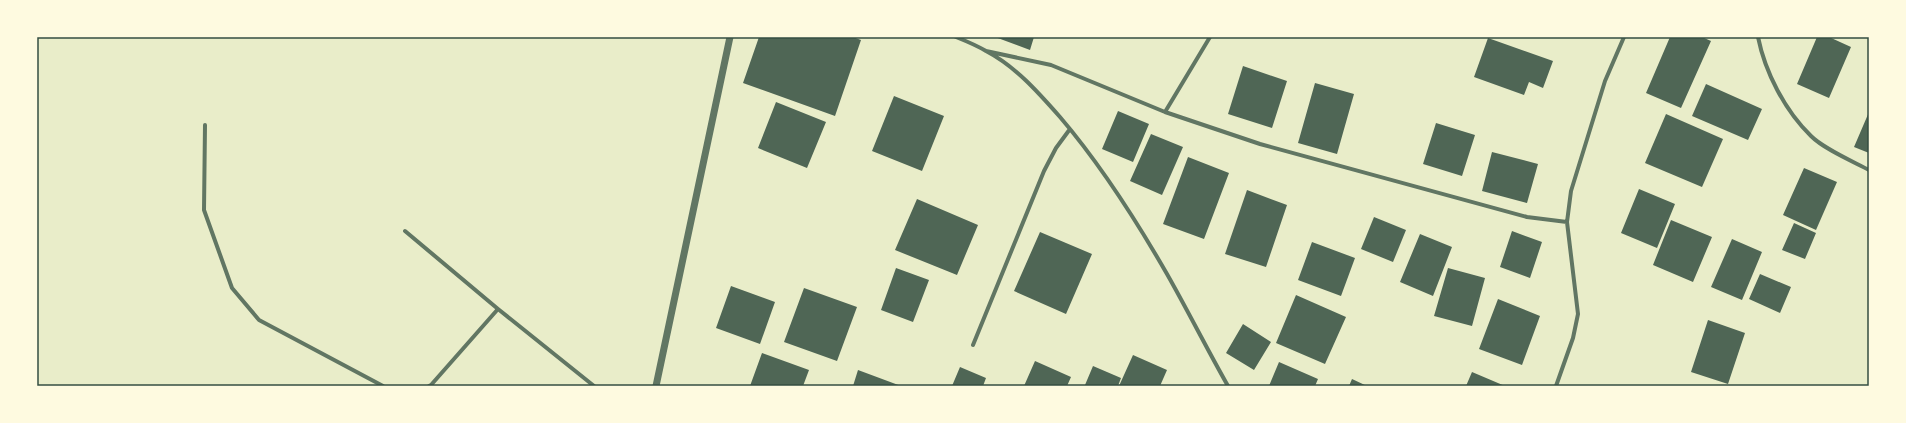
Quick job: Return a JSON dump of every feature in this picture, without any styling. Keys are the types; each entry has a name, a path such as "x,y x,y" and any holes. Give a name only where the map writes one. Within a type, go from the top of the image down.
{"street":[{"path":"656,386 730,37"},
{"path":"956,37 986,51 1011,68 1038,92 1070,129 1102,172 1135,221 1167,275 1228,386"},
{"path":"1165,112 1210,37"},
{"path":"1556,386 1573,338 1578,314 1567,222 1571,191 1605,81 1624,37"},
{"path":"1758,37 1760,48 1777,88 1791,113 1811,137 1846,159 1869,170"},
{"path":"986,51 1051,66 1165,112 1260,144 1511,213 1527,217 1567,222"},
{"path":"205,125 204,210 232,288 259,320 383,386"},
{"path":"973,345 1044,171 1056,148 1070,129"},
{"path":"405,231 498,309 594,386"},
{"path":"429,386 498,309"}],"building":[{"path":"759,37 853,37 861,40 835,116 743,83"},
{"path":"995,37 1034,37 1030,50"},
{"path":"1670,37 1702,37 1711,41 1681,108 1646,93"},
{"path":"1817,37 1829,37 1851,47 1829,98 1797,84"},
{"path":"1488,38 1553,61 1543,88 1529,82 1524,95 1474,77"},
{"path":"1243,66 1287,81 1272,128 1228,114"},
{"path":"1315,83 1354,94 1337,154 1298,143"},
{"path":"1706,84 1762,109 1748,140 1692,116"},
{"path":"894,96 944,116 922,171 872,151"},
{"path":"776,102 826,122 807,168 758,148"},
{"path":"1118,111 1149,124 1133,162 1102,149"},
{"path":"1869,112 1869,153 1854,147"},
{"path":"1666,114 1723,139 1702,187 1645,163"},
{"path":"1436,123 1475,135 1462,176 1423,164"},
{"path":"1151,134 1183,147 1162,195 1130,181"},
{"path":"1492,152 1538,164 1527,203 1482,191"},
{"path":"1188,157 1229,173 1204,239 1163,224"},
{"path":"1804,168 1837,182 1816,230 1783,215"},
{"path":"1639,189 1675,204 1657,248 1621,233"},
{"path":"1247,190 1287,205 1266,267 1225,254"},
{"path":"917,199 978,225 957,275 895,250"},
{"path":"1374,217 1406,230 1393,262 1361,249"},
{"path":"1671,220 1712,237 1693,282 1653,265"},
{"path":"1794,223 1816,233 1805,259 1782,250"},
{"path":"1512,231 1542,242 1530,278 1500,267"},
{"path":"1040,232 1092,254 1066,314 1014,291"},
{"path":"1420,234 1452,247 1433,296 1400,282"},
{"path":"1732,239 1762,252 1742,300 1711,287"},
{"path":"1312,242 1355,258 1341,296 1298,280"},
{"path":"896,268 929,280 913,322 881,310"},
{"path":"1448,268 1485,278 1472,326 1434,316"},
{"path":"1760,274 1791,287 1780,313 1749,299"},
{"path":"731,286 775,302 760,344 716,328"},
{"path":"804,288 857,307 837,361 784,342"},
{"path":"1296,295 1346,317 1325,364 1276,343"},
{"path":"1498,299 1540,316 1522,365 1479,349"},
{"path":"1708,320 1745,333 1728,384 1691,372"},
{"path":"1243,324 1271,342 1254,370 1226,353"},
{"path":"762,353 809,370 803,386 750,386"},
{"path":"1133,355 1167,370 1160,386 1119,386"},
{"path":"1035,361 1071,377 1067,386 1024,386"},
{"path":"1279,362 1318,379 1315,386 1269,386"},
{"path":"1093,366 1121,378 1118,386 1085,385"},
{"path":"960,367 986,378 983,386 952,386"},
{"path":"858,370 901,386 853,386"},
{"path":"1472,372 1505,386 1466,386"},
{"path":"1352,379 1367,386 1349,386"}]}
